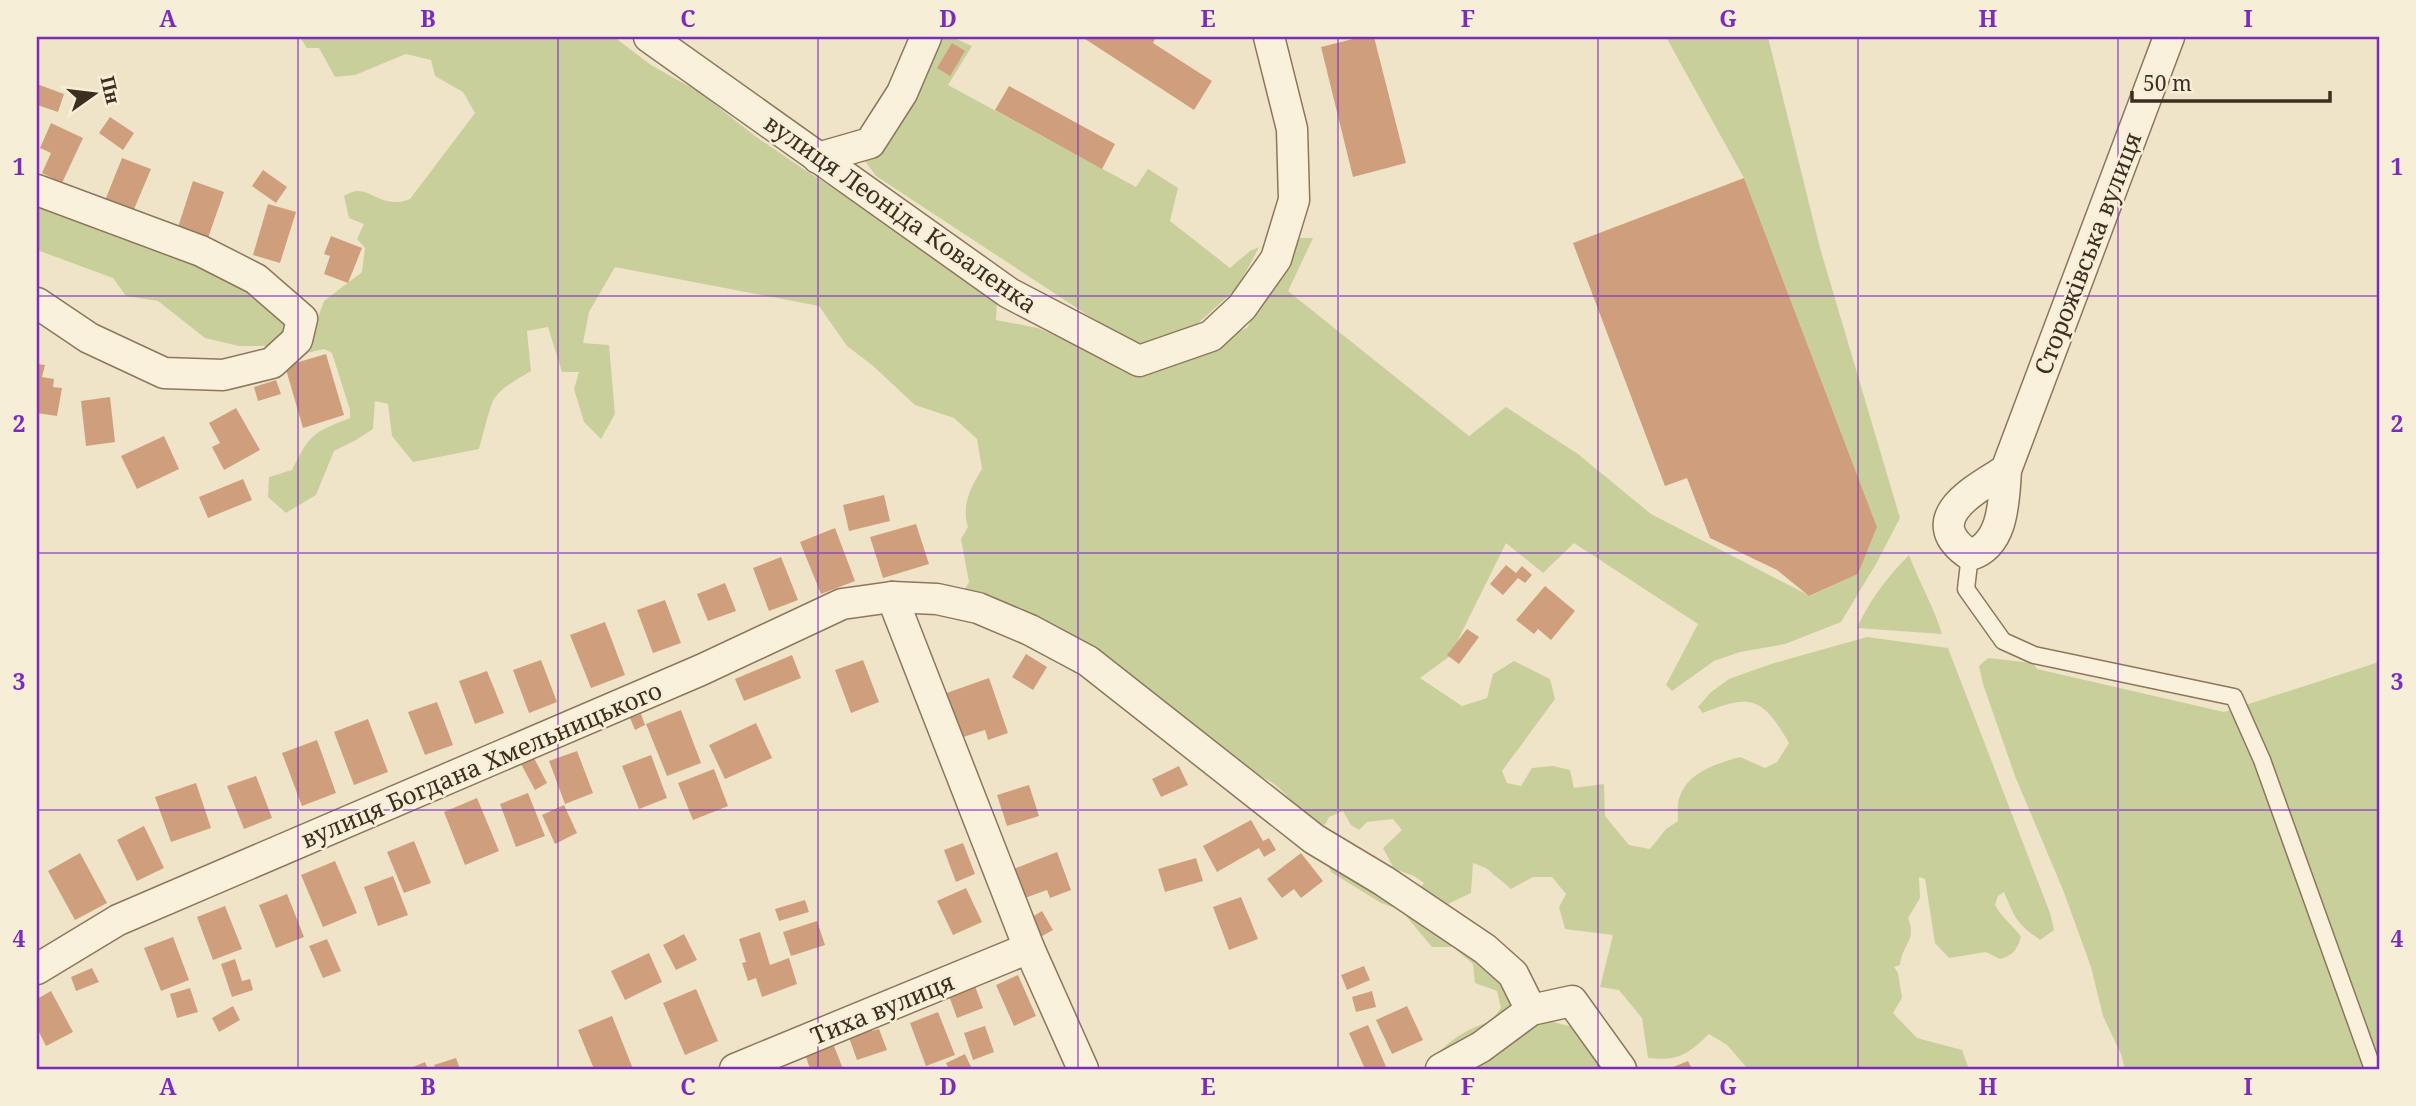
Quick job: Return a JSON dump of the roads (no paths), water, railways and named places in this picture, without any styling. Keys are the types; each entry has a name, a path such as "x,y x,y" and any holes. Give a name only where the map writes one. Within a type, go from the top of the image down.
{"street":[{"name":"вулиця Леоніда Коваленка","path":"649,37 1009,293 1139,361 1211,336 1242,307 1276,259 1294,200 1292,129 1269,37"},
{"path":"818,158 870,143 902,93 926,37"},
{"name":"Сторожівська вулиця","path":"1970,555 1981,552 1997,530 2004,507 2006,470 2169,37"},
{"path":"37,190 201,251 257,279 302,319 297,340 272,363 223,375 164,373 89,338 37,303"},
{"path":"1970,555 1956,546 1950,529 1951,514 1963,498 2006,470"},
{"path":"892,597 1029,948 1083,1069"},
{"name":"вулиця Богдана Хмельницького","path":"37,969 118,920 701,670 842,604 892,597 937,599 978,608 1031,630 1088,661 1314,839 1384,881 1485,949 1513,974 1531,1010"},
{"name":"Тиха вулиця","path":"735,1069 1029,948"},
{"path":"1441,1069 1481,1047 1531,1010 1572,1001 1621,1069"}],"lane":[{"path":"1970,555 1966,589 2003,641 2034,655 2234,697 2262,760 2373,1069"}]}
